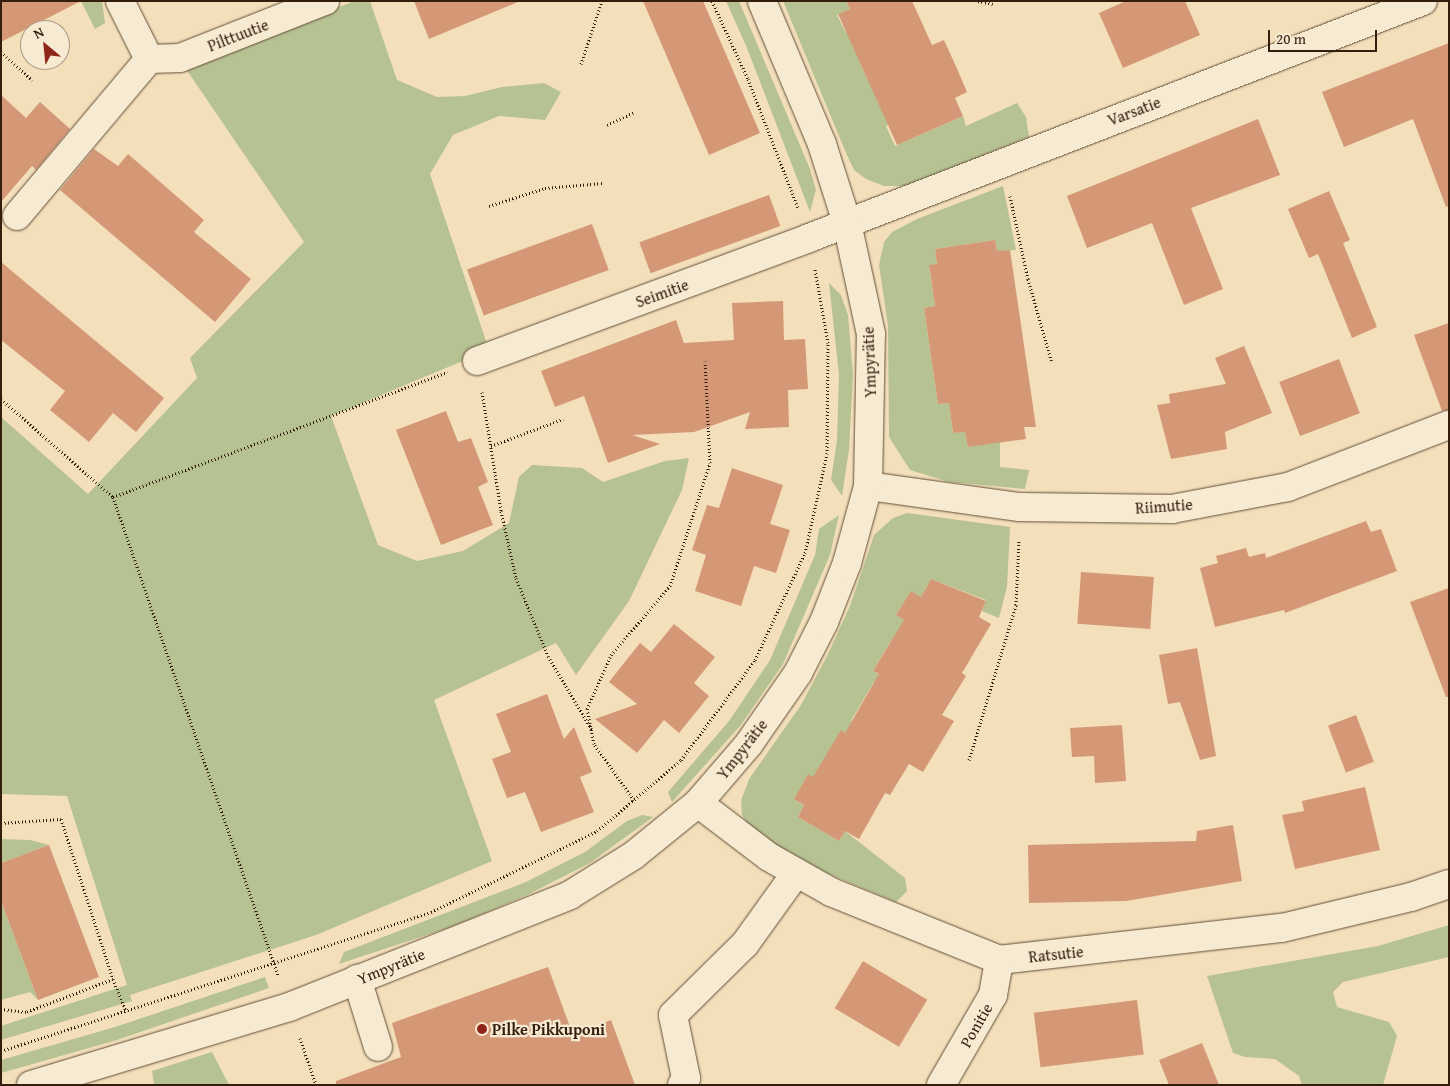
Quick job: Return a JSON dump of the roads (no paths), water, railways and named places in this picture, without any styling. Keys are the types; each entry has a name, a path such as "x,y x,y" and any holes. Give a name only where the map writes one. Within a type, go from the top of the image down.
{"street":[{"path":"17,216 149,59 120,1"},
{"name":"Pilttuutie","path":"149,59 180,58 325,1"},
{"name":"Ympyrätie","path":"31,1085 289,1007 570,895 634,855 698,803 748,746 798,673 824,622 847,563 868,486 871,334 847,224 822,144 762,1"},
{"name":"Varsatie","path":"847,224 1002,161 1423,1"},
{"name":"Seimitie","path":"477,361 847,224"},
{"name":"Riimutie","path":"868,486 1020,507 1172,509 1288,487 1449,425"},
{"name":"Ratsutie","path":"698,803 769,858 831,892 999,960 1282,928 1411,897 1449,884"},
{"path":"682,1085 686,1078 673,1015 745,944 796,873"},
{"name":"Ponitie","path":"941,1085 993,994 999,960"},
{"path":"358,979 378,1047"}],"place":[{"name":"Pilke Pikkuponi","path":"482,1029"}]}
